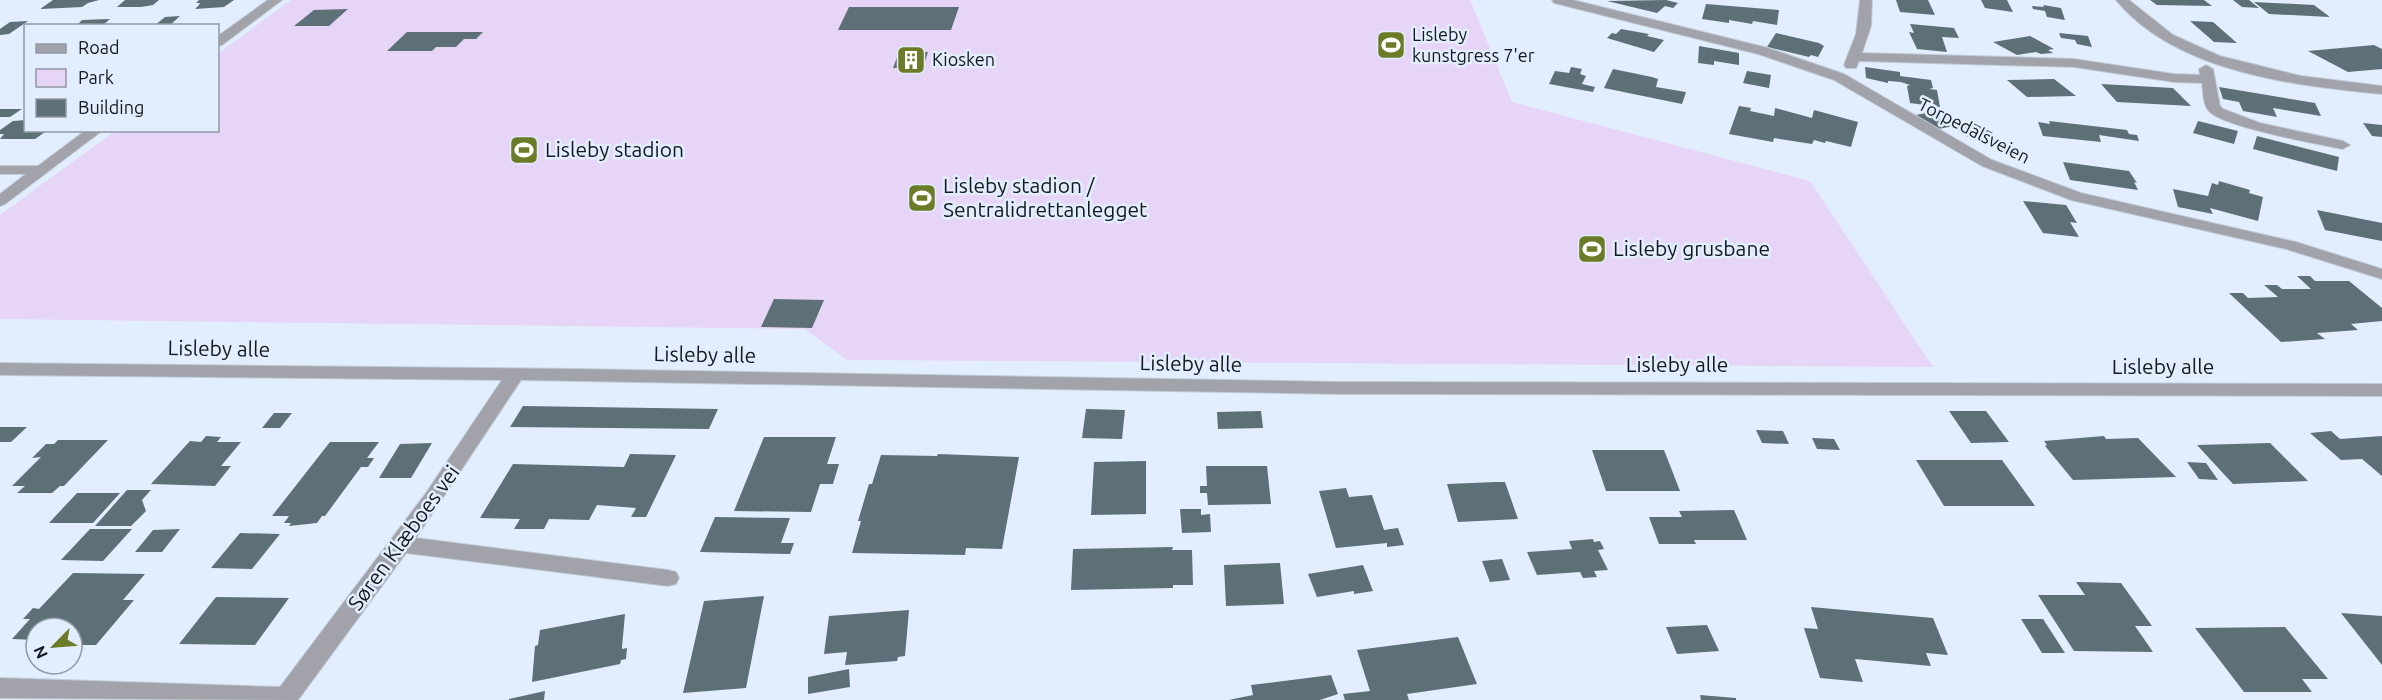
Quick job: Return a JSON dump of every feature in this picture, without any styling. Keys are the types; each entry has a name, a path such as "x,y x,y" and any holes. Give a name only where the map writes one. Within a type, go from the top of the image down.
{"street":[{"path":"219,41 276,0"},
{"name":"Torpedalsveien","path":"1558,0 1763,51 1839,77 1987,163 2076,197 2290,245 2382,274"},
{"path":"1839,77 1849,70 1862,41 1866,20 1866,0"},
{"path":"2122,0 2168,37 2205,55 2299,79 2382,90"},
{"path":"2205,55 2213,108 2226,116 2256,126 2343,145"},
{"path":"1855,57 2074,63 2174,78 2207,79"},
{"path":"0,201 93,132"},
{"path":"0,170 42,170"},
{"name":"Lisleby alle","path":"0,369 1340,388 2382,390"},
{"name":"Søren Klæboes vei","path":"0,688 287,698 474,441 515,375"},
{"path":"401,544 668,578"}],"green space":[{"name":"Lisleby stadion / Sentralidrettanlegget","path":"291,0 1470,0 1512,102 1810,181 1933,367 847,360 805,329 0,319 0,215 114,132 219,132 219,53"}],"building":[{"path":"53,0 99,0 82,7 40,9"},
{"path":"125,0 159,0 153,5 141,7 117,7"},
{"path":"199,0 234,0 224,7 195,9 200,3 196,3"},
{"path":"1666,0 1678,3 1673,8 1665,6 1657,13 1607,1"},
{"path":"1896,0 1928,0 1935,15 1900,12"},
{"path":"1981,0 2007,0 2013,12 1985,8"},
{"path":"2150,0 2204,0 2212,6 2157,5"},
{"path":"2233,0 2249,0 2259,8 2242,7"},
{"path":"2254,2 2314,5 2330,17 2269,14"},
{"path":"1706,4 1779,10 1777,25 1753,21 1752,24 1702,19"},
{"path":"2043,5 2061,8 2065,20 2047,17 2045,11 2033,9 2032,6 2044,7"},
{"path":"849,7 959,7 951,30 838,30"},
{"path":"348,9 329,26 294,26 314,10"},
{"path":"180,16 171,24 156,24 165,17"},
{"path":"110,19 104,24 78,24 82,20"},
{"path":"28,21 9,34 0,35 0,29 10,22"},
{"path":"2190,21 2213,22 2237,43 2214,42"},
{"path":"1910,24 1954,28 1959,38 1942,37 1947,52 1917,49 1909,32 1914,33"},
{"path":"1621,29 1649,34 1647,36 1664,40 1654,52 1607,38"},
{"path":"407,32 483,32 476,39 464,39 456,47 436,47 432,51 387,51"},
{"path":"1776,33 1824,46 1818,57 1767,47"},
{"path":"2059,33 2088,36 2092,47 2077,44 2075,40 2061,38"},
{"path":"2030,36 2054,49 2048,50 2053,53 2036,52 2017,55 1993,42"},
{"path":"2374,45 2382,49 2382,69 2348,72 2308,51"},
{"path":"1699,46 1739,53 1739,65 1714,61 1714,65 1698,63"},
{"name":"Kiosken","path":"899,52 928,52 923,68 893,68"},
{"path":"1571,67 1582,69 1580,74 1586,76 1582,84 1595,87 1593,92 1549,84 1555,71 1569,73"},
{"path":"1865,67 1900,72 1900,76 1931,80 1933,88 1929,89 1937,90 1940,107 1910,103 1907,86 1910,85 1866,78"},
{"path":"1613,69 1658,79 1656,87 1686,92 1682,104 1604,88"},
{"path":"1747,71 1771,75 1769,88 1743,83"},
{"path":"2054,79 2076,96 2027,97 2007,80"},
{"path":"2101,84 2173,88 2191,106 2117,102"},
{"path":"2219,87 2315,103 2321,116 2273,108 2277,117 2243,111 2239,102 2223,99"},
{"path":"1739,106 1774,116 1775,108 1812,118 1814,110 1858,122 1851,147 1814,140 1812,144 1774,138 1773,142 1729,134"},
{"path":"0,109 22,109 10,117 0,117"},
{"path":"1930,112 1953,126 1939,129 1916,115"},
{"path":"24,120 24,132 45,132 35,139 0,139 4,134 0,134 0,130 13,121"},
{"path":"2049,121 2127,130 2129,134 2137,135 2139,141 2099,135 2101,142 2043,136 2038,122 2050,124"},
{"path":"2198,121 2238,131 2234,144 2193,133"},
{"path":"1972,122 1993,133 1972,139 1951,127"},
{"path":"2363,123 2382,125 2382,137 2372,136"},
{"path":"2257,136 2339,157 2337,171 2253,149"},
{"path":"2063,162 2129,171 2137,183 2134,182 2138,190 2070,180"},
{"path":"2219,181 2250,190 2249,193 2263,197 2258,221 2210,208 2213,214 2178,207 2173,189 2208,196 2212,183 2218,185"},
{"path":"2023,201 2066,205 2077,223 2070,222 2079,237 2043,233"},
{"path":"2317,210 2382,223 2382,241 2325,230"},
{"path":"2297,276 2310,276 2315,281 2349,281 2382,308 2382,321 2351,324 2358,330 2317,333 2325,339 2281,342 2229,293 2243,293 2248,298 2278,297 2264,285 2277,285 2282,289 2311,289"},
{"path":"774,299 824,300 812,328 761,327"},
{"path":"523,406 718,409 709,429 510,427"},
{"path":"1086,409 1125,410 1122,439 1082,438"},
{"path":"1261,411 1263,428 1218,429 1217,412"},
{"path":"1949,411 1986,411 2009,442 1971,443"},
{"path":"274,413 292,413 280,428 262,428"},
{"path":"0,427 27,427 11,442 0,442"},
{"path":"1756,430 1783,431 1789,444 1762,443"},
{"path":"2331,431 2340,439 2382,436 2382,476 2362,459 2341,460 2310,433"},
{"path":"206,436 221,437 217,442 241,442 221,466 231,466 215,486 151,484 190,441 201,442"},
{"path":"2104,436 2106,439 2138,438 2176,477 2073,480 2045,446 2047,445 2044,441"},
{"path":"764,437 836,437 827,464 839,464 833,484 820,484 811,512 734,511"},
{"path":"1812,438 1834,439 1840,450 1817,449"},
{"path":"58,440 108,440 64,486 60,486 52,493 17,493 25,486 12,486 41,457 32,458 46,444 54,444"},
{"path":"330,442 379,442 367,458 374,458 368,467 361,467 325,516 322,516 317,523 289,526 291,523 284,523 289,516 272,516"},
{"path":"432,443 411,478 379,478 400,444"},
{"path":"2270,443 2308,481 2233,484 2197,445"},
{"path":"1592,450 1664,450 1680,491 1606,491"},
{"path":"630,454 676,455 646,517 631,517 636,508 597,505 589,520 549,519 544,529 514,529 520,519 480,518 513,464 624,467"},
{"path":"938,454 1019,457 1002,549 966,548 965,555 852,553 861,521 858,521 881,455 937,456"},
{"path":"1916,460 2002,460 2035,506 1944,506"},
{"path":"1146,461 1146,514 1091,515 1094,462"},
{"path":"2187,462 2206,463 2218,480 2199,479"},
{"path":"1206,466 1267,466 1271,504 1208,505 1207,493 1200,493 1200,486 1207,486"},
{"path":"1505,482 1518,519 1458,522 1447,484"},
{"path":"1346,488 1349,497 1372,495 1384,530 1398,528 1404,545 1387,547 1387,543 1336,548 1319,491"},
{"path":"127,490 151,490 142,500 146,511 131,526 95,526"},
{"path":"77,493 120,493 93,523 49,523"},
{"path":"1180,509 1201,509 1201,515 1210,514 1211,532 1182,533"},
{"path":"1734,510 1747,540 1694,540 1696,544 1659,544 1649,517 1682,517 1679,511"},
{"path":"715,517 790,518 781,543 794,543 790,554 700,552"},
{"path":"90,529 132,529 103,561 61,560"},
{"path":"180,529 162,552 135,552 153,530"},
{"path":"240,533 280,534 252,569 211,568"},
{"path":"1593,539 1594,542 1600,541 1604,549 1598,550 1608,570 1594,571 1597,577 1583,578 1580,572 1537,575 1527,552 1572,549 1569,541"},
{"path":"1173,547 1172,550 1192,550 1193,585 1173,585 1173,588 1071,590 1073,549"},
{"path":"1502,559 1510,580 1490,582 1482,561"},
{"path":"1280,563 1284,604 1226,606 1224,565"},
{"path":"1363,565 1373,591 1354,594 1354,591 1317,597 1308,574"},
{"path":"73,573 145,574 123,600 134,600 96,645 84,645 84,616 26,616 33,608 39,609"},
{"path":"2076,582 2121,583 2152,626 2135,626 2153,652 2074,651 2038,595 2085,595"},
{"path":"764,596 746,688 683,693 704,601"},
{"path":"216,597 289,598 255,645 179,644"},
{"path":"1811,607 1933,618 1948,655 1926,653 1931,666 1855,659 1863,682 1820,678 1804,628 1818,629"},
{"path":"909,610 905,656 898,657 897,661 845,665 847,652 824,654 829,616"},
{"path":"2341,613 2382,616 2382,665"},
{"path":"625,614 622,649 627,648 626,659 621,660 620,664 532,682 535,646 538,645 540,630"},
{"path":"2021,619 2043,619 2065,653 2042,653"},
{"path":"1707,625 1719,651 1677,654 1666,627"},
{"path":"24,626 24,640 12,639"},
{"path":"2285,627 2328,679 2302,679 2312,692 2244,692 2195,628"},
{"path":"1458,637 1477,684 1407,694 1409,700 1345,700 1343,694 1370,691 1357,650"},
{"path":"849,669 850,687 808,694 808,677"},
{"path":"1331,675 1338,694 1320,700 1229,700 1253,695 1251,685"},
{"path":"545,691 544,700 509,700 509,699"},
{"path":"1700,695 1736,698 1736,700 1701,700"}],"place":[{"name":"Lisleby kunstgress 7'er","path":"1391,45"},
{"name":"Kiosken","path":"911,60"},
{"name":"Lisleby stadion","path":"524,150"},
{"name":"Lisleby stadion / Sentralidrettanlegget","path":"922,198"},
{"name":"Lisleby grusbane","path":"1592,249"}]}
